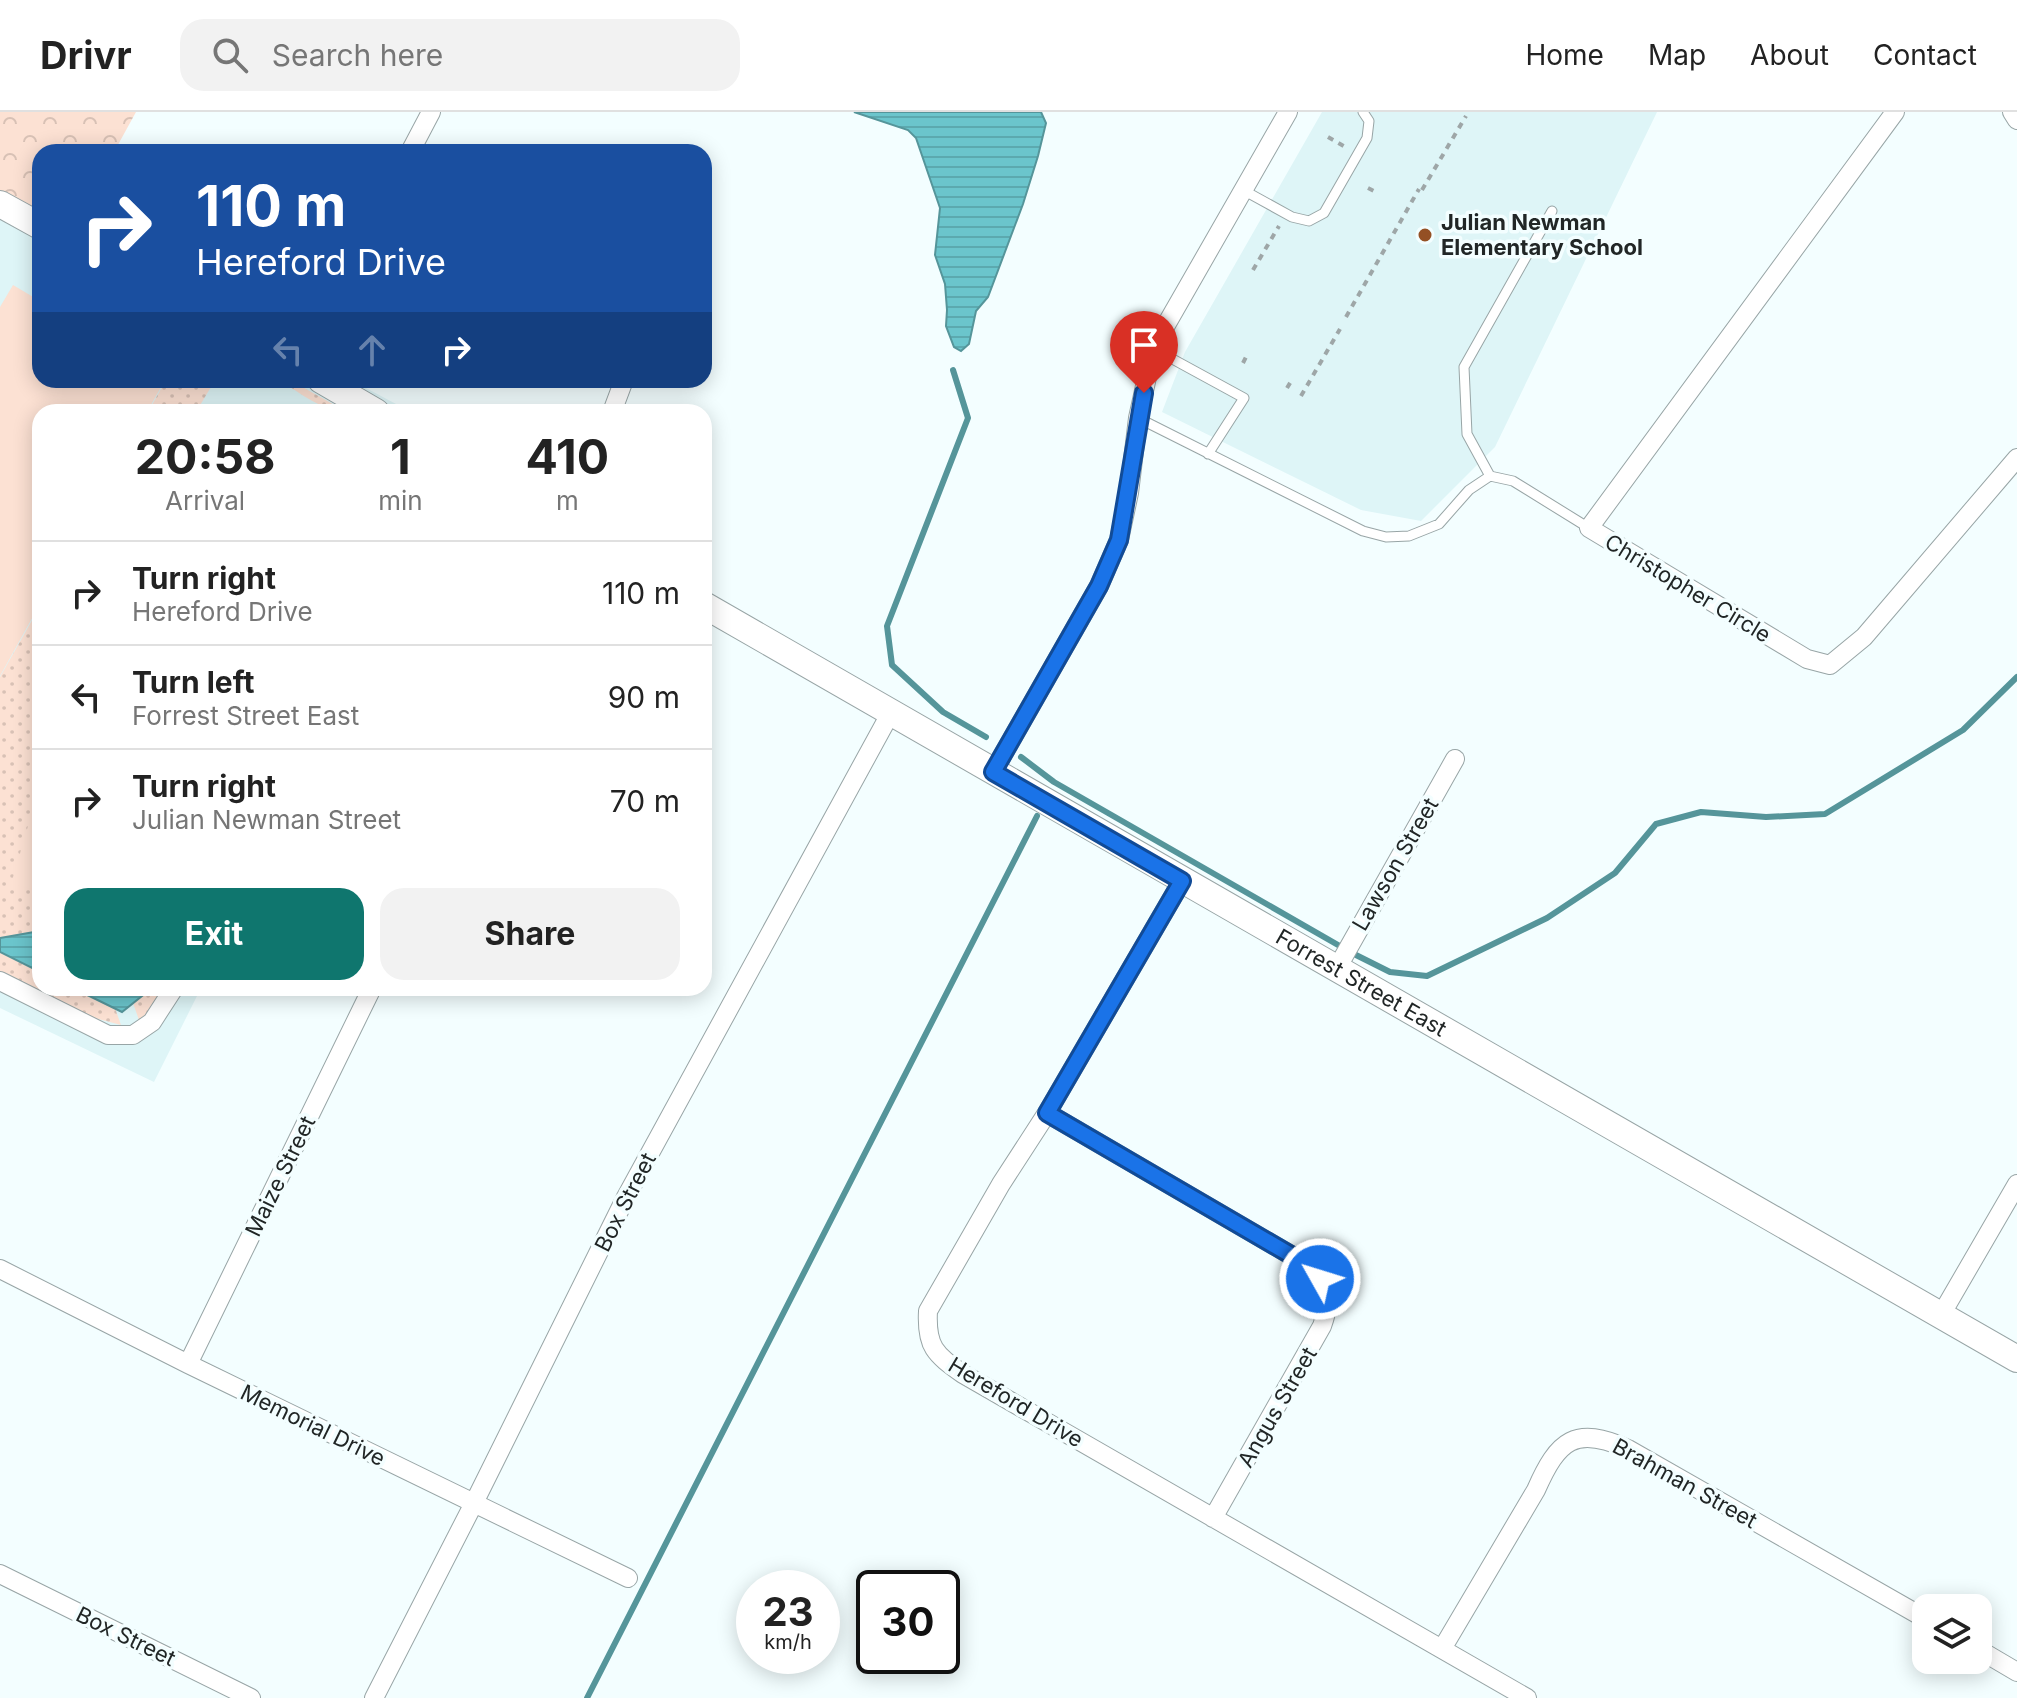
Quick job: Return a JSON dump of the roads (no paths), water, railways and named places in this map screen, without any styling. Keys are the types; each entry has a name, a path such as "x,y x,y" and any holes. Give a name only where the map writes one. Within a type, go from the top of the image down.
{"main road":[{"path":"0,204 32,222"},
{"path":"335,388 362,404"},
{"name":"Forrest Street East","path":"712,610 2017,1359"}],"street":[{"path":"414,144 431,112"},
{"path":"993,772 1099,586 1119,540 1129,493 1138,418 1149,368 1166,325 1288,112"},
{"name":"Christopher Circle","path":"1895,112 1589,528 1807,659 1830,665 1864,637 2017,458"},
{"path":"2012,112 2017,120"},
{"name":"Box Street","path":"374,1698 626,1197 890,714"},
{"name":"Lawson Street","path":"1336,970 1455,759"},
{"name":"Hereford Drive","path":"1182,881 928,1311 927,1336 941,1358 963,1374 1527,1698"},
{"path":"0,981 108,1035 133,1035 152,1022 169,996"},
{"name":"Maize Street","path":"188,1364 368,996"},
{"name":"Angus Street","path":"1047,1113 1301,1261 1320,1279 1330,1303 1322,1326 1213,1518"},
{"path":"1941,1315 2017,1184"},
{"name":"Memorial Drive","path":"0,1269 628,1578"},
{"name":"Brahman Street","path":"1442,1649 1536,1490 1546,1467 1562,1447 1584,1436 1608,1439 1628,1449 1912,1611"},
{"name":"Box Street","path":"0,1574 251,1698"},
{"path":"1992,1657 2017,1672"}],"lane":[{"path":"1243,190 1292,217 1309,221 1324,213 1367,138 1369,121 1363,112"},
{"path":"1490,476 1467,434 1464,367 1552,211"},
{"path":"1156,350 1244,398 1208,454"},
{"path":"1138,418 1363,531 1386,537 1409,536 1439,524 1469,490 1490,476 1513,481 1589,528"}],"water":[{"path":"854,112 1041,112 1046,123 1023,204 988,297 976,311 969,344 961,351 954,347 946,326 945,284 935,255 940,208 916,138 908,130"},
{"path":"32,932 32,968 0,952 0,938"},
{"path":"89,996 142,996 122,1012"}],"waterway":[{"path":"953,370 968,418 887,626 892,665 943,712 986,737"},
{"path":"1021,757 1054,782 1352,953 1390,972 1427,976 1547,918 1615,873 1656,824 1701,812 1766,817 1825,814 1963,730 2017,677"},
{"path":"587,1698 1037,816"}],"place":[{"name":"Julian Newman Elementary School","path":"1425,235"}]}
